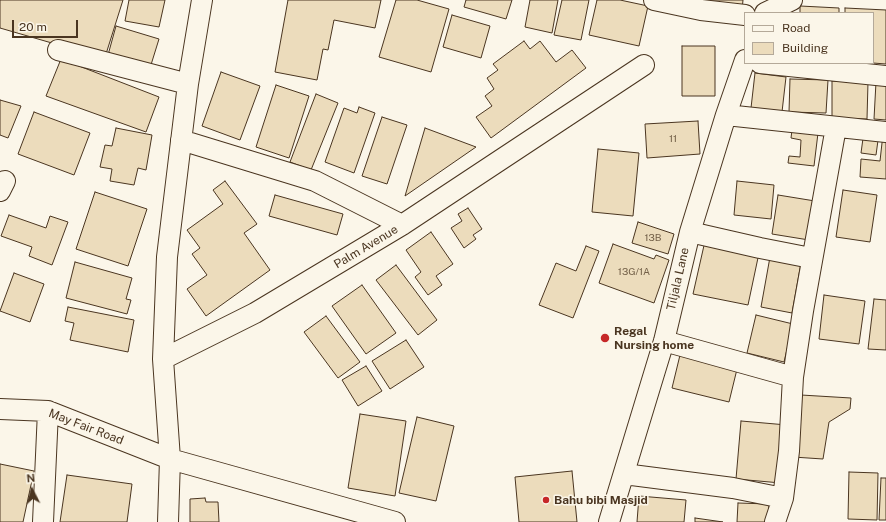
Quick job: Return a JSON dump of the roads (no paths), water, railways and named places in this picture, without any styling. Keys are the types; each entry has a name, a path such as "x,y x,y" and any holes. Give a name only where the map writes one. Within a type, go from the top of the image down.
{"street":[{"path":"168,522 170,459 163,359 167,257 188,84 202,0"},
{"path":"767,12 792,0"},
{"path":"662,2 701,10 744,15"},
{"path":"58,50 188,84"},
{"name":"Tiljala Lane","path":"609,522 664,341 690,232 726,115 744,64"},
{"path":"770,64 886,76"},
{"name":"Palm Avenue","path":"163,359 255,313 402,225 644,65"},
{"path":"726,115 886,132"},
{"path":"775,522 783,498 789,451 793,377 811,258 836,127"},
{"path":"182,140 315,181 402,225"},
{"path":"690,232 811,258"},
{"path":"664,341 793,377"},
{"name":"May Fair Road","path":"0,409 48,411 170,459 395,522"},
{"path":"43,522 48,411"},
{"path":"624,474 733,488 783,498"}],"place":[{"name":"Regal Nursing home","path":"605,338"},
{"name":"Bahu bibi Masjid","path":"546,500"}]}
